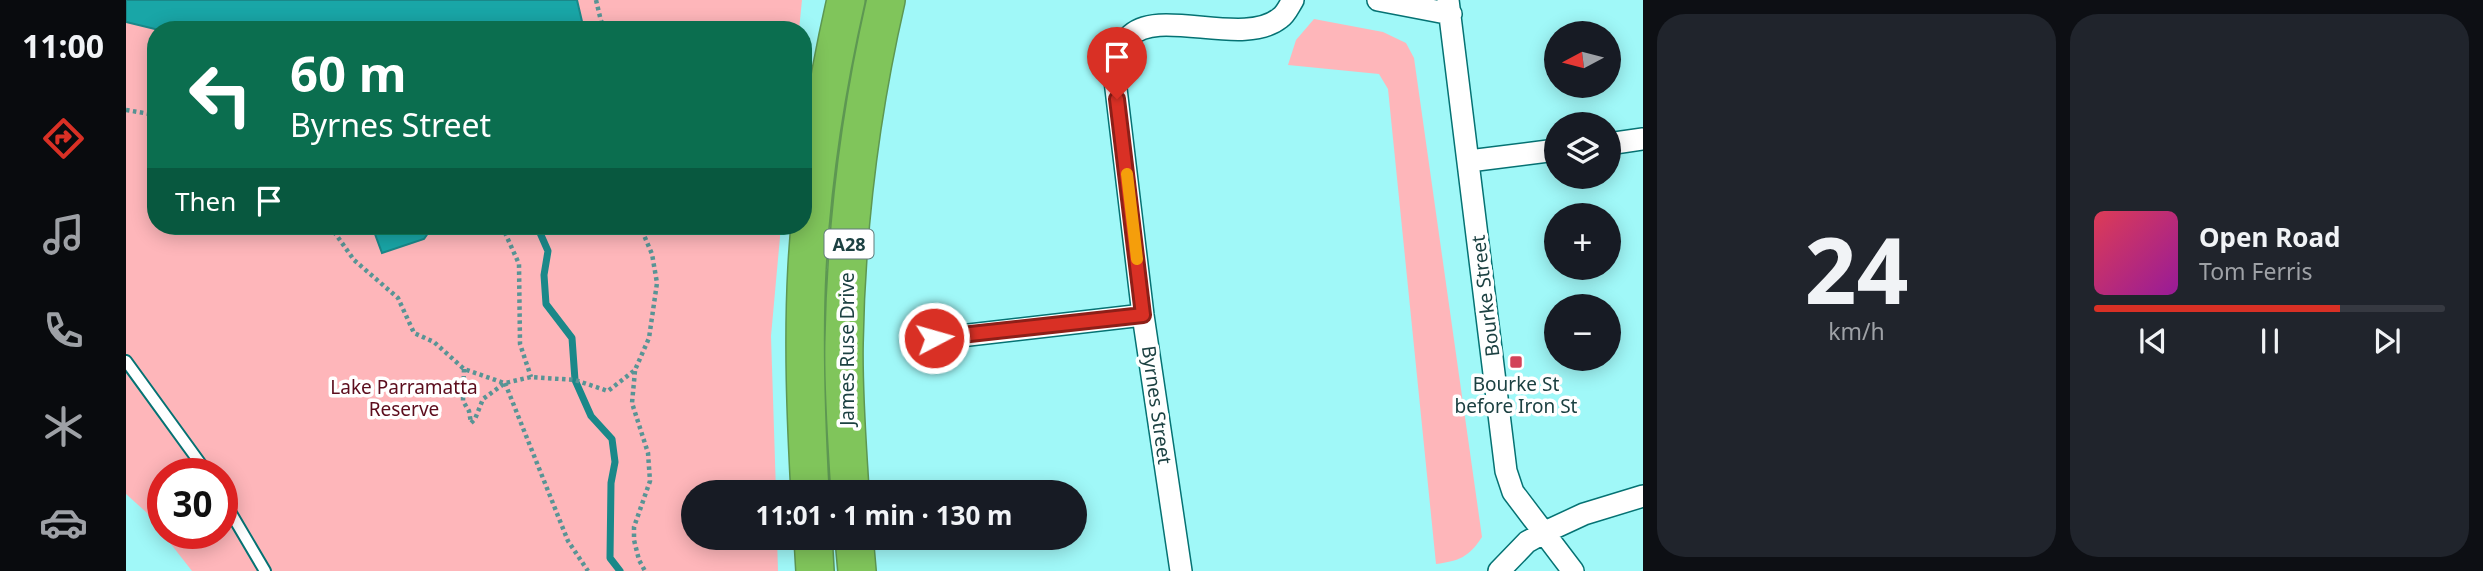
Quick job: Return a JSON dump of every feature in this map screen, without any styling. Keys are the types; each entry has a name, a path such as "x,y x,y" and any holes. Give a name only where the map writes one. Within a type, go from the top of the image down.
{"highway":[{"name":"A28","path":"812,224 824,117 846,0"},
{"name":"James Ruse Drive","path":"850,480 844,344 851,220 862,120 886,0"},
{"name":"A28","path":"809,480 806,418 807,268 811,235"},
{"path":"814,550 815,571"},
{"path":"855,550 857,571"}],"street":[{"name":"Byrnes Street","path":"1181,571 1143,315 1114,72 1119,51 1130,36 1147,25 1258,30 1282,17 1293,0"},
{"path":"1378,0 1450,7"},
{"name":"Bourke Street","path":"1450,7 1506,471 1513,492 1573,571"},
{"path":"1621,142 1643,139"},
{"path":"1469,161 1544,152"},
{"path":"934,338 1143,315"},
{"path":"1499,571 1527,542 1544,533 1584,514 1643,496"}],"lane":[{"path":"126,361 196,458"},
{"path":"238,525 265,571"}],"path":[{"path":"596,0 601,21"},
{"path":"126,110 147,114"},
{"path":"336,235 354,260 398,298 414,333 434,342 464,369 505,383 568,541 588,571"},
{"path":"506,235 519,264 520,344 531,377"},
{"path":"644,235 652,254 657,283 649,338 635,370 632,403 648,453 650,481 634,527 634,540 645,571"},
{"path":"464,369 462,395 471,423 483,399 505,383 531,377 575,380 608,391 635,370"}],"green space":[{"name":"Lake Parramatta Reserve","path":"126,0 802,0 800,21 147,21 147,235 780,235 771,336 776,480 681,480 681,550 777,550 778,571 192,571 175,549 238,549 238,458 147,458 146,512 126,494"},
{"path":"1314,19 1383,32 1406,43 1414,58 1482,537 1468,554 1451,561 1436,564 1388,89 1379,74 1288,65 1296,40"}],"water":[{"path":"126,0 577,0 582,21 147,21 147,27 126,22"},
{"path":"375,235 427,235 424,239 382,253"}],"waterway":[{"path":"541,235 548,251 544,275 546,304 572,338 575,380 591,416 612,439 615,462 611,483 610,558 620,571"}],"slow traffic":[{"path":"1127,174 1137,259"}],"place":[{"name":"Bourke St before Iron St","path":"1516,362"}],"route":[{"path":"934,338 1143,315 1117,99"}]}
